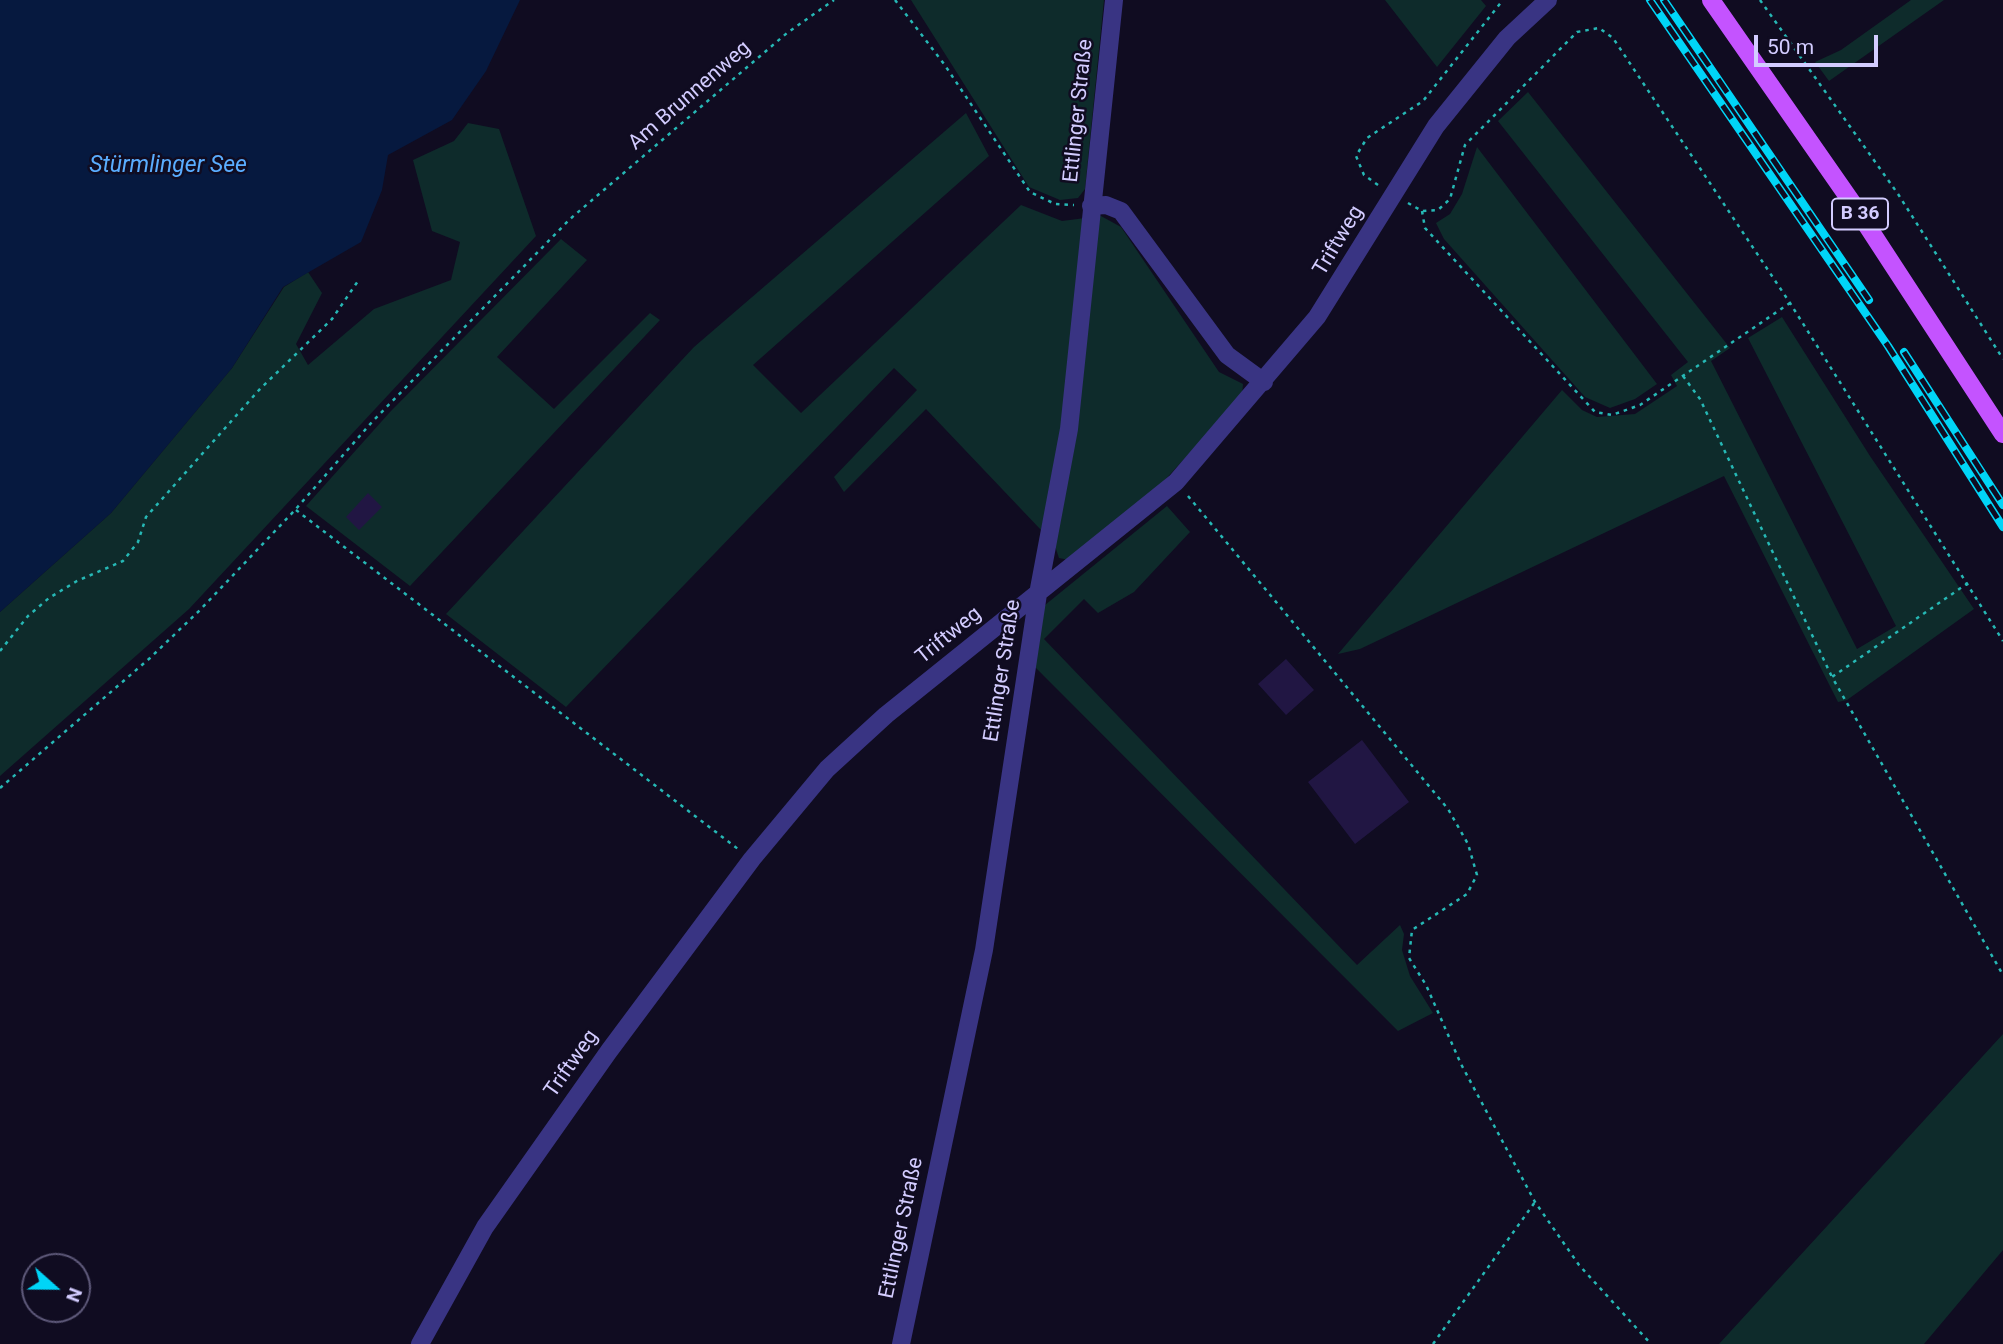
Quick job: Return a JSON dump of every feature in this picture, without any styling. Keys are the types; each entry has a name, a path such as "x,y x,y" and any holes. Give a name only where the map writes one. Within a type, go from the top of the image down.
{"main road":[{"name":"B 36","path":"1711,0 1853,204 2003,433"}],"street":[{"name":"Ettlinger Straße","path":"901,1344 984,950 1038,594 1069,429 1114,0"},
{"name":"Triftweg","path":"420,1344 485,1227 609,1051 752,859 827,769 886,715 1176,482 1264,382 1338,287 1436,126 1488,60 1548,0"},
{"path":"1091,206 1106,205 1121,211 1227,355 1264,382"}],"path":[{"name":"Am Brunnenweg","path":"0,789 150,658 295,510 372,422 570,219 788,33 834,0"},
{"path":"895,0 944,64 1030,192 1055,204 1091,206"},
{"path":"1503,0 1423,101 1367,138 1356,156 1364,175 1392,195 1423,211 1438,209 1450,199 1465,145 1479,127 1577,32 1599,28 1613,38 1790,303 2003,641"},
{"path":"1760,0 1898,194 2003,359"},
{"path":"1423,211 1425,228 1595,412 1612,415 1640,405 1790,303"},
{"path":"0,651 28,616 49,598 77,581 123,561 138,542 146,517 259,390 331,319 358,281"},
{"path":"1683,376 1700,399 1832,677 2003,975"},
{"path":"1176,482 1448,809 1468,844 1477,875 1467,894 1412,930 1409,958 1426,985 1461,1064 1535,1202 1579,1265 1651,1344"},
{"path":"295,510 752,859"},
{"path":"1832,677 1968,583"},
{"path":"1433,1344 1535,1202"}],"green space":[{"path":"911,0 1104,0 1085,189 1078,198 1060,200 1029,187"},
{"path":"1385,0 1481,0 1486,6 1437,67"},
{"path":"1911,0 1944,0 1829,81 1815,62 1841,50"},
{"path":"1528,92 1730,348 1711,361 1857,649 1896,626 1748,338 1782,317 1870,456 1974,609 1847,700 1838,702 1724,476 1360,649 1338,654 1562,390 1582,410 1597,417 1635,414 1677,386 1671,375 1688,362 1498,121"},
{"path":"966,113 989,156 753,365 801,413 1021,205 1062,221 1101,216 1121,227 1219,372 1243,384 1242,396 1140,507 1069,560 1059,558 1054,543 1055,473 1041,530 926,409 844,492 834,477 917,390 894,368 566,707 446,614 694,347"},
{"path":"468,123 499,129 536,236 189,609 0,776 0,612 111,513 232,368 284,287 308,272 322,293 296,344 308,365 374,309 451,280 460,242 432,231 413,160 454,141"},
{"path":"1477,147 1657,384 1635,399 1610,408 1585,397 1444,239 1436,223 1450,214 1462,194"},
{"path":"561,239 587,260 497,357 554,409 650,313 660,320 410,586 306,506 390,412"},
{"path":"1167,506 1190,532 1134,592 1098,613 1084,599 1044,639 1357,965 1400,925 1404,934 1402,950 1410,976 1433,1013 1398,1031 1032,664 1036,630 1045,605"},
{"path":"2003,1034 2003,1250 1924,1344 1719,1344"}],"water":[{"name":"Stürmlinger See","path":"0,0 520,0 486,71 452,120 388,155 382,190 361,242 283,287 232,368 111,513 0,612"}],"building":[{"path":"368,493 382,507 359,530 346,517"},
{"path":"1286,659 1314,690 1286,715 1258,684"},
{"path":"1362,740 1409,802 1355,844 1308,782"}],"railway":[{"path":"1650,0 1888,346 2003,527"},
{"path":"1664,0 1869,300"},
{"path":"1904,352 2003,505"}]}
